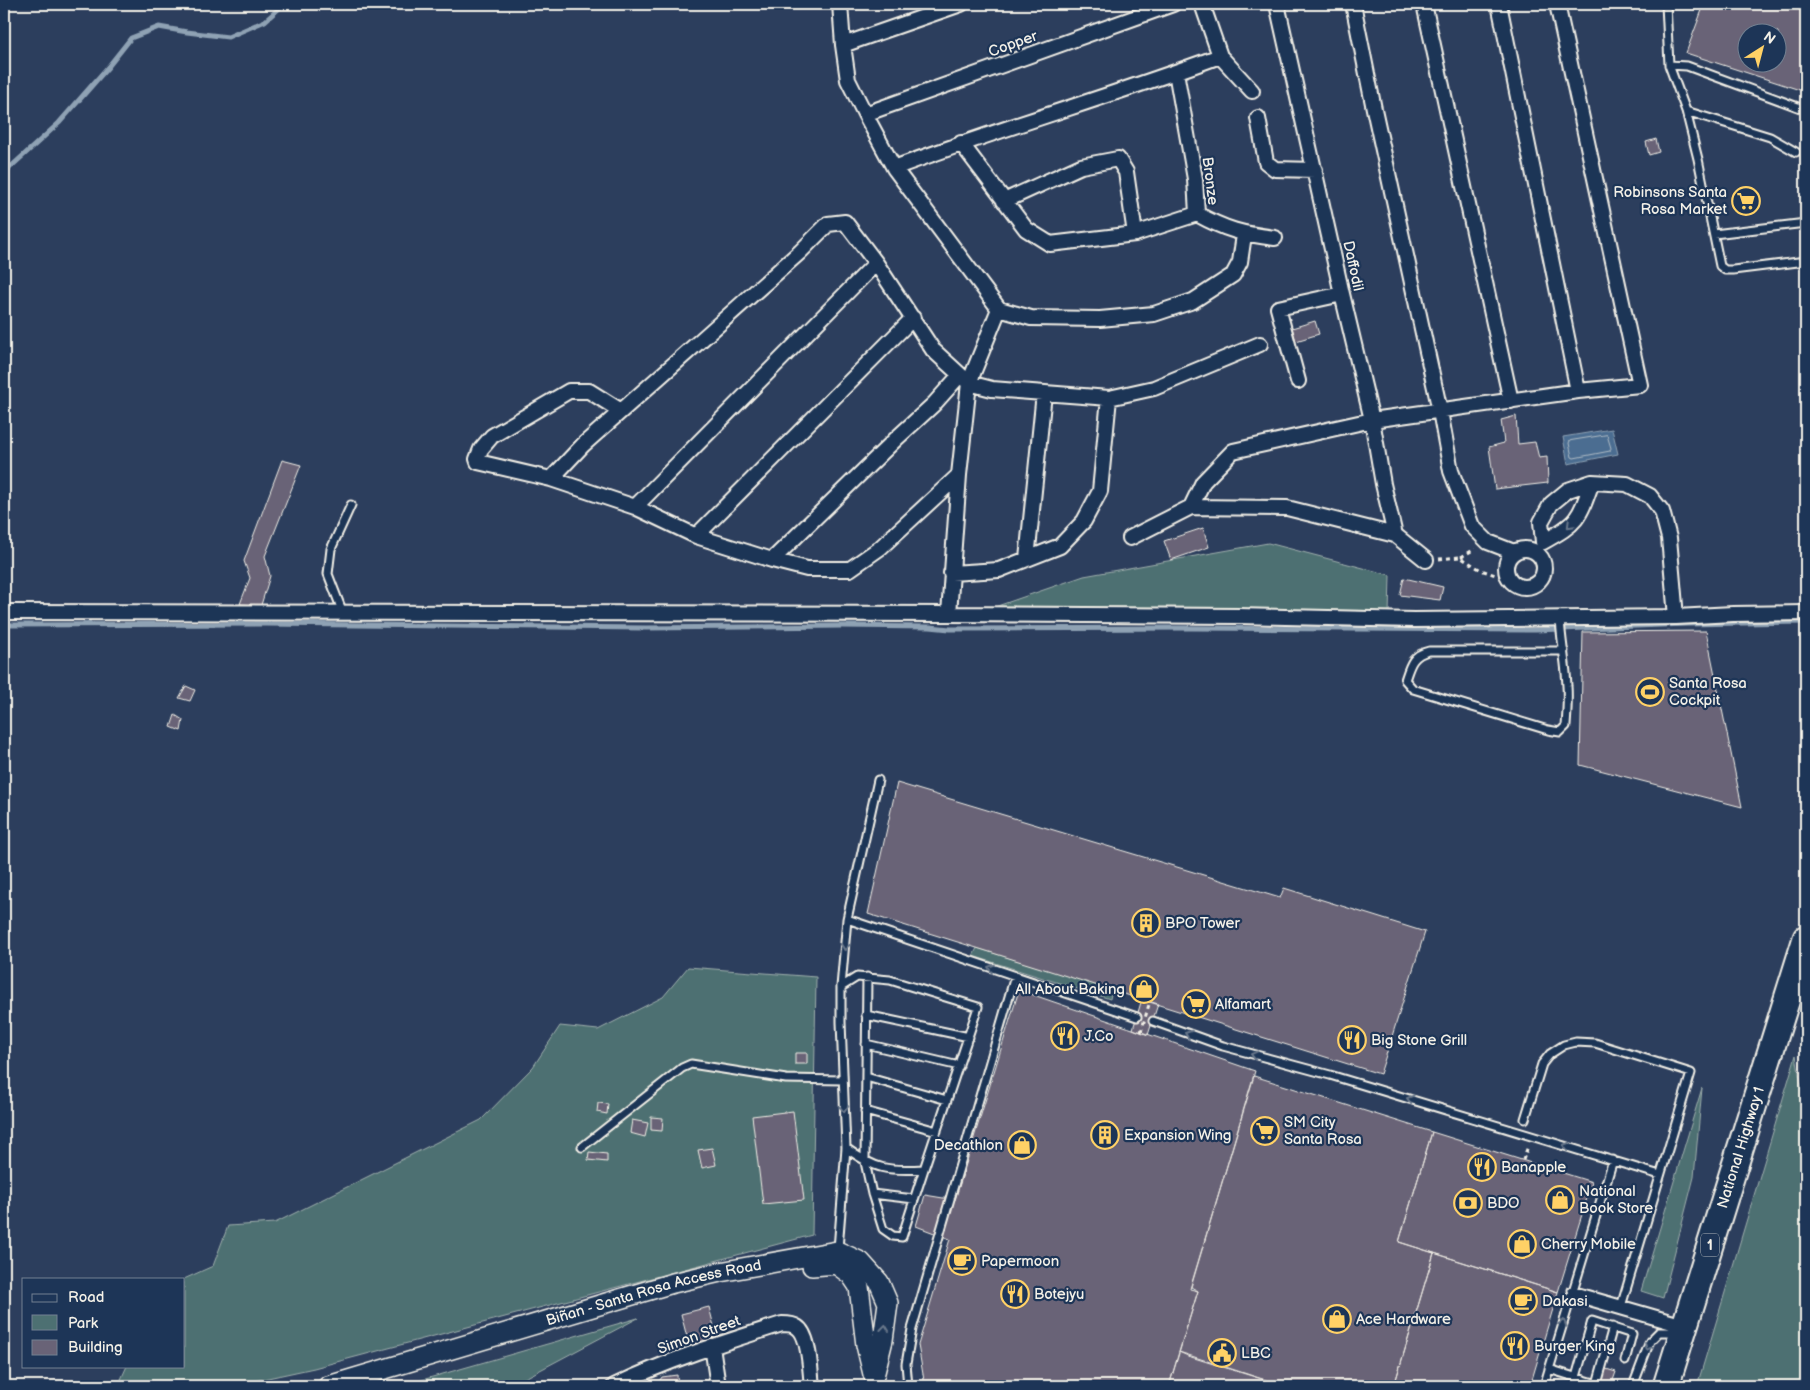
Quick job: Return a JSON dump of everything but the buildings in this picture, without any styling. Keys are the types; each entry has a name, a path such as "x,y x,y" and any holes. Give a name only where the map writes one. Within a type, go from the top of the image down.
{"highway":[{"name":"National Highway 1","path":"1666,1386 1806,938"}],"main road":[{"name":"Biñan - Santa Rosa Access Road","path":"365,1386 673,1283 720,1272 836,1258"},
{"path":"836,1258 861,1262 879,1282 888,1303 875,1381"},
{"path":"836,1258 859,1287 866,1345 875,1381"},
{"name":"Biñan - Santa Rosa Access Road","path":"328,1386 538,1329"}],"street":[{"path":"840,4 848,80 865,114 894,168 1000,309 1031,318 1100,319 1154,314 1193,301 1233,275 1240,262 1244,234"},
{"path":"843,45 961,4"},
{"name":"Copper","path":"865,114 1173,4"},
{"path":"1202,4 1220,56 1252,91"},
{"name":"Daffodil","path":"1277,4 1372,420 1383,484 1395,535"},
{"path":"1353,4 1374,110 1440,411 1451,471 1472,526 1488,542 1514,552"},
{"path":"1424,4 1511,401"},
{"path":"1499,4 1578,391"},
{"path":"1191,507 1203,482 1233,450 1372,420 1578,391 1640,385 1558,4"},
{"path":"894,168 961,143 1220,56"},
{"name":"Bronze","path":"1176,72 1195,179 1197,214 1225,228 1244,234 1275,238"},
{"path":"1258,118 1266,162 1271,167 1275,169 1315,170"},
{"path":"961,143 1026,229 1050,244 1136,234 1197,214"},
{"path":"1004,201 1081,166 1118,159 1126,172 1136,234"},
{"path":"552,479 583,445 800,252 828,224 845,222 876,263 933,350 965,379 992,389 1110,398 1154,388 1260,344"},
{"path":"635,507 876,263"},
{"path":"1298,381 1278,308 1342,294"},
{"path":"949,614 965,379 1000,309"},
{"path":"696,536 913,318"},
{"path":"772,560 898,437 965,379"},
{"path":"621,411 589,391 569,391 492,436 481,449 477,459 478,462 505,470 552,479 635,507 696,536 772,560 807,568 850,569 880,548 959,475"},
{"path":"1026,559 1044,393"},
{"path":"951,574 999,570 1060,546 1084,521 1100,491 1110,398"},
{"path":"1592,482 1581,514 1566,530 1540,548 1526,548 1514,552 1506,562 1507,574 1510,580 1520,587 1533,586 1542,577 1544,564 1540,548 1541,522 1551,504 1568,490 1592,482 1627,484 1650,496 1662,511 1669,538 1676,617"},
{"path":"1130,538 1191,507 1287,508 1395,535 1426,560"},
{"path":"4,612 1239,616 1560,626 1676,617 1806,613"},
{"name":"Simon Street","path":"614,1386 642,1380 712,1346 782,1324 790,1324 798,1327 806,1340 812,1386"},
{"path":"712,1346 718,1386"}],"lane":[{"path":"1666,4 1669,65 1686,111 1698,158 1720,266 1725,270 1806,261"},
{"path":"1669,65 1687,66 1806,110"},
{"path":"1686,111 1770,137 1796,152"},
{"path":"1714,234 1806,223"},
{"path":"343,614 328,574 331,549 351,505"},
{"path":"1560,626 1564,651 1567,686 1566,726 1560,732 1413,689 1405,680 1412,662 1418,653 1429,651 1564,651"},
{"path":"836,1258 840,1237 846,1148 841,987 847,919 878,780"},
{"path":"847,919 1137,1017"},
{"path":"908,1386 906,1364 912,1329 1015,976"},
{"path":"841,987 857,977 867,977 890,980 978,1007 902,1237 892,1236 883,1229 864,1162 867,977"},
{"path":"866,1015 968,1037"},
{"path":"1153,1021 1223,1046 1330,1075 1660,1175"},
{"path":"1524,1119 1542,1064 1550,1054 1564,1045 1576,1042 1595,1043 1691,1073 1620,1307"},
{"path":"866,1044 959,1066"},
{"path":"582,1146 682,1068 691,1064 786,1079 843,1080"},
{"path":"866,1077 947,1100"},
{"path":"865,1111 937,1131"},
{"path":"846,1148 864,1162 894,1170 924,1168"},
{"path":"1544,1386 1613,1160"},
{"path":"872,1194 914,1199"},
{"path":"1571,1293 1684,1328"},
{"path":"1576,1377 1592,1321 1632,1334 1625,1361"},
{"path":"1549,1369 1597,1384 1612,1327"},
{"path":"1633,1386 1650,1341 1660,1332 1684,1328"}],"path":[{"path":"1426,560 1460,557 1481,570 1510,580"},
{"path":"1141,1032 1150,1001"}],"green space":[{"path":"1268,543 1390,575 1389,614 980,612 1084,576"},
{"path":"977,948 1112,989 1110,999 973,956"},
{"path":"688,967 816,977 812,1235 314,1368 231,1386 118,1386 126,1368 185,1368 185,1279 213,1266 228,1226 275,1223 481,1120 533,1067 560,1026 598,1030 663,997"},
{"path":"1796,1055 1806,1116 1806,1386 1697,1386"},
{"path":"1702,1088 1694,1177 1663,1298 1641,1291"},
{"path":"638,1318 510,1386 401,1386"}],"water":[{"path":"1612,429 1618,454 1568,464 1563,437"}],"waterway":[{"path":"4,173 59,123 131,38 159,27 228,37 265,21 284,4"},
{"path":"4,625 266,624 646,628 842,626 950,629 1536,630 1686,624 1806,622"}],"place":[{"name":"Robinsons Santa Rosa Market","path":"1746,201"},
{"name":"Santa Rosa Cockpit","path":"1650,692"},
{"name":"BPO Tower","path":"1146,923"},
{"name":"All About Baking","path":"1144,989"},
{"name":"Alfamart","path":"1196,1004"},
{"name":"J.Co","path":"1065,1036"},
{"name":"Big Stone Grill","path":"1352,1040"},
{"name":"SM City Santa Rosa","path":"1265,1131"},
{"name":"Expansion Wing","path":"1105,1135"},
{"name":"Decathlon","path":"1022,1145"},
{"name":"Banapple","path":"1482,1167"},
{"name":"National Book Store","path":"1560,1200"},
{"name":"BDO","path":"1468,1203"},
{"name":"Cherry Mobile","path":"1522,1244"},
{"name":"Papermoon","path":"962,1261"},
{"name":"Botejyu","path":"1015,1294"},
{"name":"Dakasi","path":"1523,1301"},
{"name":"Ace Hardware","path":"1337,1319"},
{"name":"Burger King","path":"1515,1346"},
{"name":"LBC","path":"1222,1353"}]}
